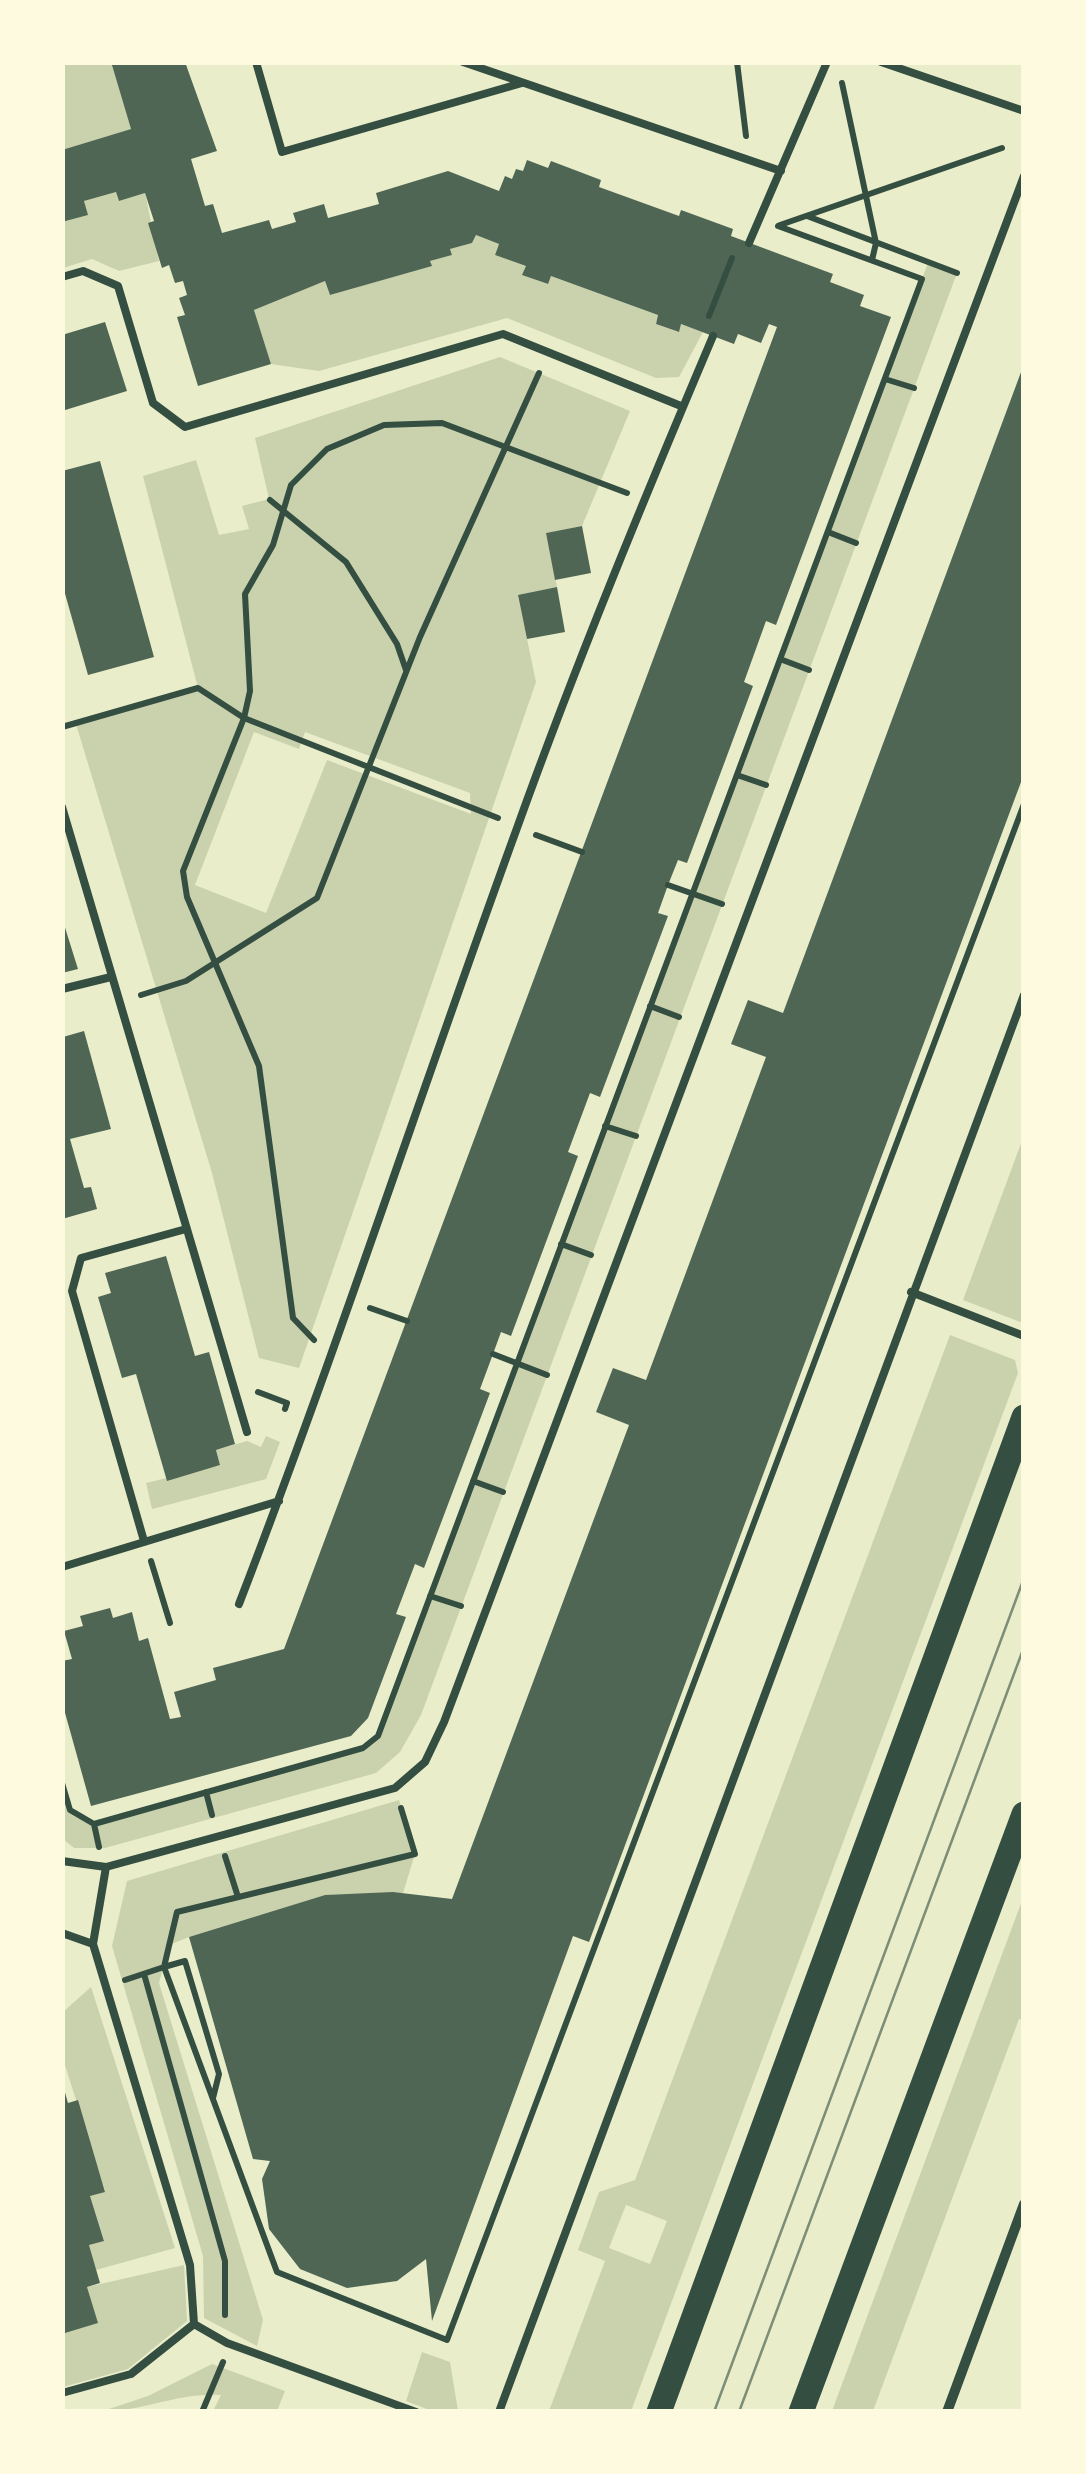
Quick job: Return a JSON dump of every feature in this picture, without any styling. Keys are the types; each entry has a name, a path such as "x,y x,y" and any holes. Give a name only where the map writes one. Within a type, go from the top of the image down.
{"main road":[{"path":"659,2412 1024,1417"},
{"path":"801,2412 1024,1814"}],"street":[{"path":"947,2412 1024,2204"}],"lane":[{"path":"256,62 282,152 522,83"},
{"path":"463,62 781,171"},
{"path":"749,243 826,62"},
{"path":"880,62 1024,111"},
{"path":"62,1862 106,1867 395,1788 425,1762 444,1722 1024,176"},
{"path":"62,277 83,271 118,286 152,402 185,426 503,334 682,406"},
{"path":"239,1604 354,1300 516,828 642,499 713,336"},
{"path":"62,807 246,1432"},
{"path":"62,989 112,976"},
{"path":"499,2412 1024,995"},
{"path":"144,1541 72,1290 82,1258 186,1228"},
{"path":"911,1292 1024,1336"},
{"path":"62,1567 279,1501"},
{"path":"106,1867 93,1944 190,2264 194,2324"},
{"path":"62,1933 93,1944"},
{"path":"194,2324 227,2344 416,2412"},
{"path":"62,2393 130,2374 194,2324"}],"path":[{"path":"841,81 876,243 872,260"},
{"path":"778,226 1002,148"},
{"path":"806,216 956,273"},
{"path":"757,218 922,279"},
{"path":"703,332 739,239"},
{"path":"62,1784 70,1810 80,1820 94,1824 363,1748 378,1736 928,263"},
{"path":"120,1001 186,981 317,898 406,671 547,354"},
{"path":"885,379 914,388"},
{"path":"332,1358 293,1318 258,1066 187,897 183,870 244,718 250,691 245,594 273,545 280,509 290,485 328,448 384,424 442,423 642,499"},
{"path":"270,500 346,562 397,644 406,671"},
{"path":"828,532 856,543"},
{"path":"780,659 809,670"},
{"path":"62,728 198,688 244,718 582,852"},
{"path":"737,775 766,785"},
{"path":"395,1788 415,1854 177,1912 164,1967 277,2272 447,2340 1024,804"},
{"path":"668,885 722,904"},
{"path":"650,1006 680,1017"},
{"path":"606,1126 636,1136"},
{"path":"562,1244 591,1255"},
{"path":"354,1300 407,1321"},
{"path":"493,1354 547,1375"},
{"path":"473,1480 503,1492"},
{"path":"151,1563 170,1623"},
{"path":"62,1595 62,1610"},
{"path":"430,1596 461,1606"},
{"path":"206,1792 213,1818"},
{"path":"94,1824 99,1848"},
{"path":"220,1836 238,1898"},
{"path":"106,1986 184,1962 219,2074 213,2098"},
{"path":"144,1974 225,2261 227,2344 202,2412"}],"green space":[{"path":"63,63 111,63 131,129 63,150"},
{"path":"116,192 119,201 145,193 159,261 119,271 92,259 63,268 63,222 87,215 84,201"},
{"path":"476,235 499,244 495,255 526,266 523,275 547,284 551,276 658,315 656,324 678,332 681,324 703,332 679,377 656,378 507,318 319,371 271,364 254,310 325,281 330,295 431,266 430,261 452,255 450,249 472,243"},
{"path":"928,263 957,273 421,1715 400,1752 376,1773 105,1848 74,1848 63,1839 62,1783 70,1810 94,1824 363,1748 378,1736"},
{"path":"500,357 630,411 582,526 546,533 557,587 518,596 536,682 299,1368 259,1358 212,1173 76,724 198,688 143,476 196,460 219,535 249,529 242,506 269,499 255,438","holes":["254,732 299,749 305,732 470,793 471,814 327,760 266,913 195,885"]},
{"path":"1023,1138 1023,1323 963,1300"},
{"path":"950,1335 1015,1360 1018,1373 631,2411 549,2411 605,2261 578,2250 599,2192 635,2180","holes":["626,2205 667,2221 650,2264 609,2248"]},
{"path":"266,1436 280,1442 266,1479 152,1509 146,1483 220,1465 216,1450 247,1441 261,1447"},
{"path":"399,1800 415,1854 403,1893 325,1895 189,1937 169,1945 159,1983 263,2320 257,2346 204,2318 203,2256 112,1946 127,1881"},
{"path":"1023,1898 1023,2020 1019,2019 873,2411 832,2411"},
{"path":"91,1987 175,2248 96,2270 89,2245 104,2240 90,2196 105,2191 63,2059 63,2012"},
{"path":"184,2265 187,2321 128,2369 63,2387 63,2334 97,2323 87,2287"},
{"path":"422,2352 450,2362 458,2411 432,2411 406,2401"},
{"path":"212,2364 285,2391 277,2411 213,2411 221,2395 206,2395 100,2412 148,2396"}],"building":[{"path":"111,62 185,62 217,151 191,159 205,206 213,204 222,233 269,220 272,229 296,222 293,213 324,204 328,218 379,204 376,193 448,171 499,191 505,176 512,179 516,169 523,171 527,160 548,168 551,161 601,180 599,187 679,216 681,210 733,229 731,236 833,274 830,282 864,295 860,306 891,317 776,625 766,621 744,682 753,686 687,863 678,860 668,885 658,913 668,916 600,1097 590,1093 568,1152 578,1156 511,1336 501,1332 480,1389 490,1393 424,1568 415,1564 396,1614 406,1617 368,1718 351,1736 91,1806 62,1702 62,1661 72,1659 64,1631 83,1626 80,1616 110,1608 113,1618 132,1612 139,1641 148,1638 170,1719 181,1717 174,1692 216,1680 213,1668 284,1649 777,327 769,324 761,343 738,334 734,344 681,324 679,332 656,324 658,315 551,276 548,284 522,275 526,266 495,255 499,244 476,235 472,243 450,249 452,255 430,261 432,266 330,295 325,281 254,310 271,364 198,386 177,317 185,315 179,298 187,295 183,281 175,283 169,265 162,268 148,223 154,221 145,193 119,201 116,192 84,201 88,215 62,222 62,150 131,129"},
{"path":"105,322 127,391 62,411 62,335"},
{"path":"1024,364 1024,774 589,1942 573,1936 432,2321 426,2259 397,2281 347,2288 300,2269 269,2229 262,2179 270,2161 253,2159 189,1937 325,1895 393,1892 452,1899 629,1425 596,1412 613,1368 646,1380 766,1057 731,1044 748,1000 783,1013"},
{"path":"100,461 154,657 88,675 62,583 62,471"},
{"path":"582,526 591,573 555,580 546,533"},
{"path":"557,587 565,632 527,639 518,595"},
{"path":"62,918 78,969 62,973"},
{"path":"84,1031 111,1129 70,1139 84,1188 91,1187 97,1209 62,1219 63,1037"},
{"path":"166,1256 195,1356 209,1352 235,1444 216,1450 220,1465 167,1481 136,1374 122,1378 98,1297 111,1293 105,1273"},
{"path":"64,2089 68,2103 78,2100 105,2192 90,2196 104,2241 89,2245 100,2283 87,2287 98,2323 62,2334"}],"tram line":[{"path":"714,2412 1024,1578"},
{"path":"739,2412 1024,1647"}]}
